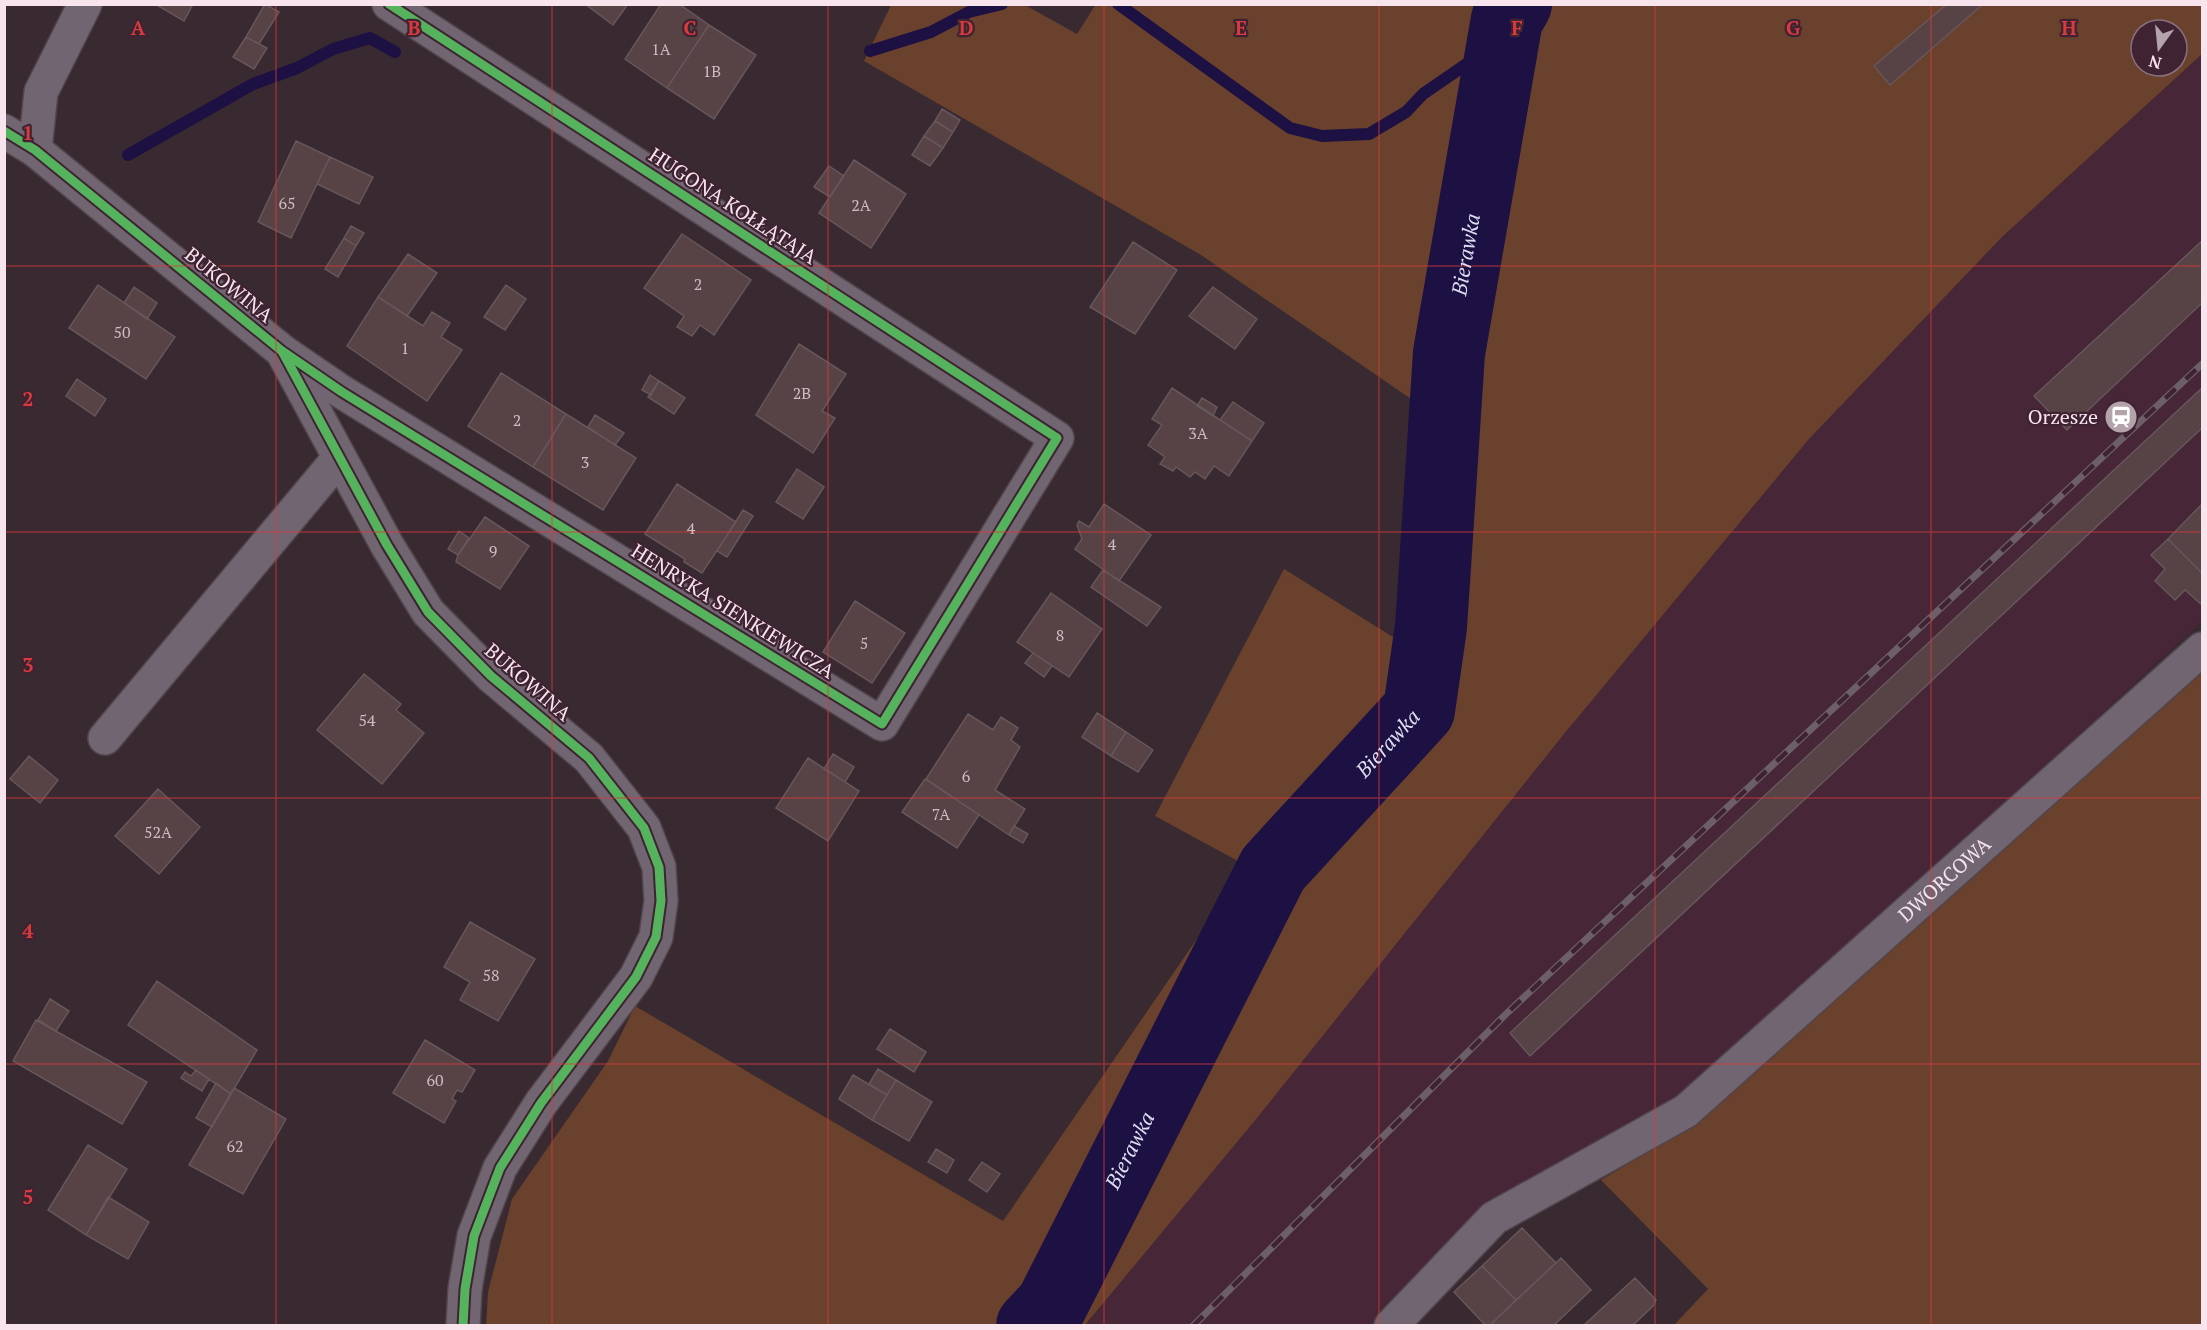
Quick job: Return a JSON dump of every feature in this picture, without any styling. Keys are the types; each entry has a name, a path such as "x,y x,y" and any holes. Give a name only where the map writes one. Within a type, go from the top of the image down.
{"street":[{"path":"35,150 41,92 85,4"},
{"name":"HUGONA KOŁŁĄTAJA","path":"389,4 1057,438"},
{"name":"BUKOWINA","path":"4,131 35,150 282,351 387,545 428,612 491,676 589,758 644,828 659,867 661,901 656,937 636,977 541,1103 500,1168 474,1236 465,1289 463,1326"},
{"name":"HENRYKA SIENKIEWICZA","path":"282,351 342,392 882,723 1057,438"},
{"path":"105,738 339,458"},
{"name":"DWORCOWA","path":"1391,1326 1494,1218 1686,1111 2202,649"}],"shaded area":[{"path":"1096,4 2202,5 2202,54 2189,66 2189,18 2129,18 2129,78 2176,78 2002,237 1809,439 1564,734 1257,1118 1085,1325 486,1326 488,1292 512,1199 608,1061 635,1006 1003,1221 1247,866 1155,816 1284,569 1401,642 1417,403 1201,255 864,61 891,5 1025,5 1077,34"},
{"path":"2202,5 2202,621 1682,1100 1376,1325 1085,1326 1099,1309 1758,97 2129,20 2129,78 2189,78 2189,18 2139,18"},
{"path":"2202,671 2202,1325 1674,1325 1708,1289 1601,1180 1692,1125"}],"building":[{"path":"155,4 193,4 184,21"},
{"path":"265,4 279,12 259,44 246,37"},
{"path":"585,4 628,4 613,25"},
{"path":"661,4 679,4 709,25 667,88 625,59"},
{"path":"1947,4 1983,4 1890,85 1874,66"},
{"path":"709,25 756,55 714,119 667,88"},
{"path":"246,37 267,48 254,69 233,57"},
{"path":"942,109 960,120 953,132 935,121"},
{"path":"935,121 953,132 943,148 924,136"},
{"path":"924,136 943,148 930,166 912,155"},
{"path":"296,141 330,157 291,238 258,222"},
{"path":"330,157 373,177 359,204 317,184"},
{"path":"854,160 906,194 871,248 819,213"},
{"path":"829,166 844,176 830,197 814,187"},
{"path":"351,226 364,233 356,246 344,238"},
{"path":"682,234 751,280 714,335 700,325 692,336 677,327 684,316 644,288"},
{"path":"344,238 356,246 338,277 325,269"},
{"path":"2202,241 2202,303 2067,430 2034,396"},
{"path":"1133,242 1177,270 1135,334 1090,307"},
{"path":"408,254 437,273 407,316 378,297"},
{"path":"98,285 175,337 146,379 69,328"},
{"path":"506,285 526,299 505,330 484,317"},
{"path":"134,287 157,303 147,319 124,303"},
{"path":"1213,287 1257,319 1235,349 1189,316"},
{"path":"378,297 423,326 432,312 450,323 441,337 462,350 427,401 347,346"},
{"path":"799,344 846,374 822,411 835,418 813,453 756,415"},
{"path":"501,373 566,414 533,467 468,426"},
{"path":"650,375 659,381 651,395 642,390"},
{"path":"77,379 106,399 95,416 66,396"},
{"path":"659,381 685,398 674,414 648,397"},
{"path":"1172,388 1252,441 1229,476 1214,466 1205,479 1195,472 1190,477 1176,467 1173,471 1160,464 1165,457 1148,445 1162,425 1152,419"},
{"path":"2202,388 2202,428 1530,1056 1510,1033"},
{"path":"1202,398 1217,407 1213,416 1197,406"},
{"path":"1233,402 1264,423 1252,441 1220,420"},
{"path":"566,414 636,458 603,510 533,467"},
{"path":"595,415 624,433 615,445 588,427"},
{"path":"797,469 824,487 803,519 776,502"},
{"path":"677,484 736,522 702,573 684,562 685,559 645,534"},
{"path":"1104,504 1151,535 1119,581 1075,549 1082,539 1077,525 1079,521 1089,527"},
{"path":"2202,504 2202,573 2168,539"},
{"path":"743,510 753,516 727,557 717,551"},
{"path":"485,517 529,546 500,589 456,562 458,555"},
{"path":"459,531 469,538 458,555 448,549"},
{"path":"2168,539 2202,573 2201,604 2185,590 2175,600 2155,581 2165,569 2151,555"},
{"path":"1103,570 1161,607 1147,626 1091,587"},
{"path":"1051,593 1102,629 1069,677 1017,642"},
{"path":"855,601 905,633 872,683 823,652"},
{"path":"1033,653 1052,666 1044,677 1025,663"},
{"path":"364,674 401,704 396,710 424,733 382,784 317,730"},
{"path":"1097,713 1126,732 1111,756 1082,737"},
{"path":"968,714 993,730 1001,717 1018,728 1011,740 1020,747 995,790 1025,809 1009,835 926,779"},
{"path":"1126,732 1153,750 1138,772 1111,756"},
{"path":"833,754 854,767 845,782 824,769"},
{"path":"29,756 58,780 40,803 10,779"},
{"path":"808,758 859,791 828,841 776,808"},
{"path":"925,779 979,815 957,848 902,812"},
{"path":"158,789 200,827 159,874 115,836"},
{"path":"1014,826 1028,834 1023,843 1009,835"},
{"path":"470,922 535,959 498,1021 460,1000 470,982 444,967"},
{"path":"157,981 257,1050 231,1094 128,1025"},
{"path":"50,999 69,1011 56,1031 38,1020"},
{"path":"36,1020 147,1082 122,1124 13,1061"},
{"path":"890,1029 926,1052 914,1072 877,1049"},
{"path":"425,1040 475,1070 462,1092 457,1090 452,1099 456,1101 444,1123 393,1093"},
{"path":"878,1069 896,1080 887,1095 869,1084"},
{"path":"196,1070 209,1079 202,1091 181,1078 185,1072 191,1076"},
{"path":"853,1075 887,1095 872,1120 839,1099"},
{"path":"896,1080 932,1102 909,1141 872,1120"},
{"path":"216,1083 231,1094 212,1127 196,1118"},
{"path":"234,1088 286,1119 243,1194 189,1165"},
{"path":"88,1145 127,1169 86,1235 48,1210"},
{"path":"936,1149 954,1160 947,1173 928,1162"},
{"path":"982,1162 1000,1174 987,1192 969,1180"},
{"path":"108,1197 149,1222 128,1259 86,1235"},
{"path":"1522,1228 1556,1263 1516,1300 1482,1266"},
{"path":"1561,1258 1591,1290 1553,1326 1489,1326"},
{"path":"1482,1266 1516,1300 1489,1326 1486,1326 1454,1292"},
{"path":"1635,1278 1656,1300 1653,1306 1632,1326 1583,1326"}],"waterway":[{"path":"870,51 931,32 969,12 1002,4"},
{"path":"1118,4 1290,128 1322,136 1369,134 1406,112 1423,94 1503,39"},
{"name":"Bierawka","path":"1032,1326 1051,1306 1273,869 1419,710 1431,627 1449,353 1507,19 1516,4"},
{"path":"128,155 253,84 297,68 333,49 370,38 395,52"}],"railway":[{"path":"1193,1326 1505,1015 2202,364"}],"cycle path":[{"path":"282,351 342,392 882,724 1057,438 389,4"},
{"path":"4,131 35,150 282,351 387,545 428,612 491,676 589,758 644,828 659,867 661,901 656,937 636,977 541,1103 500,1168 474,1236 465,1289 463,1326"}],"place":[{"name":"Orzesze","path":"2121,417"}]}
